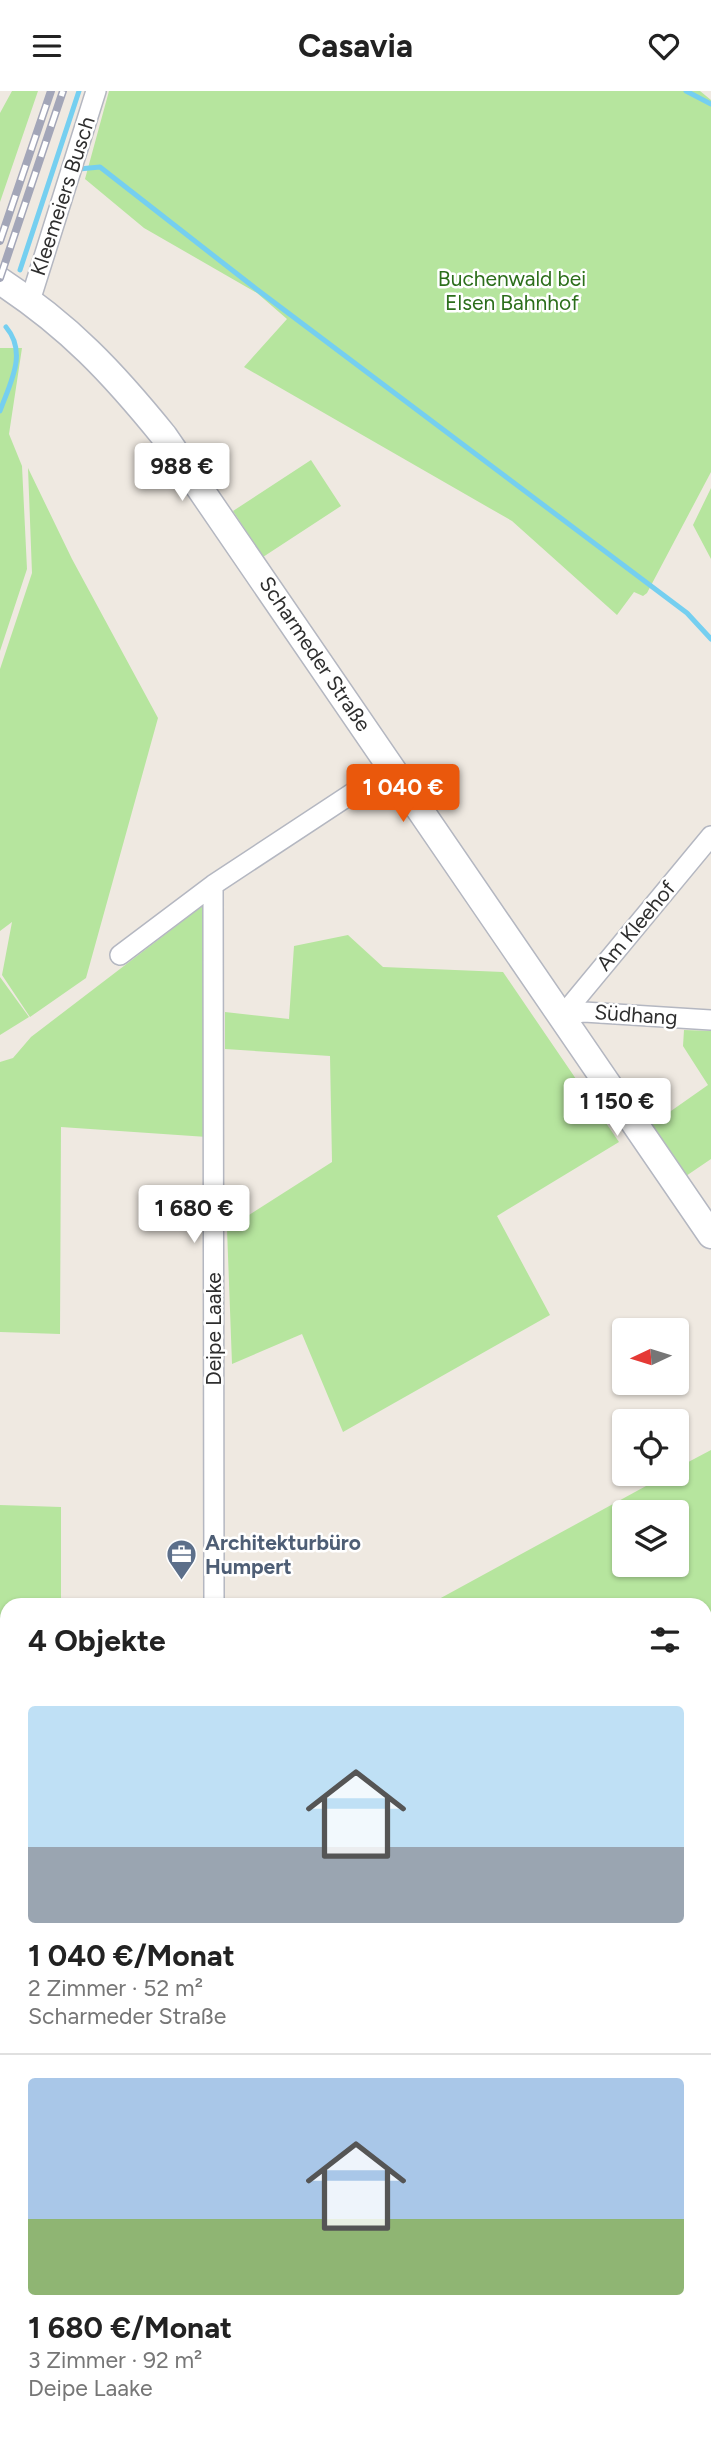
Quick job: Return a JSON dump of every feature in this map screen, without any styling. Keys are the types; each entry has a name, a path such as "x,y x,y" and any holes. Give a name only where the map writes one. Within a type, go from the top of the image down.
{"street":[{"name":"Kleemeiers Busch","path":"30,301 96,91"},
{"name":"Scharmeder Straße","path":"0,281 75,336 114,374 164,436 711,1235"},
{"path":"120,955 213,885 392,767"},
{"name":"Am Kleehof","path":"562,1016 711,836"},
{"name":"Deipe Laake","path":"213,885 214,1598"},
{"name":"Südhang","path":"562,1016 584,1011 711,1020"}],"green space":[{"path":"12,91 38,91 0,202 0,113"},
{"name":"Buchenwald bei Elsen Bahnhof","path":"109,91 700,91 711,100 711,472 647,593 643,596 634,592 617,615 512,521 244,367 287,319 257,293 144,228 85,179"},
{"path":"0,348 22,348 9,434 22,466 27,569 0,651"},
{"path":"311,460 341,506 263,557 233,511"},
{"path":"28,468 72,559 158,718 86,978 30,1017 2,975 12,922 0,931 0,669 32,573"},
{"path":"711,488 711,559 693,525"},
{"path":"205,904 207,1137 61,1127 60,1334 0,1332 0,1062 13,1058 31,1037"},
{"path":"348,935 383,967 503,972 619,1142 497,1216 550,1315 343,1432 302,1334 232,1364 227,1229 332,1162 330,1056 225,1049 225,1012 289,1019 294,946"},
{"path":"0,977 29,1017 0,1035"},
{"path":"684,1030 711,1031 711,1159 686,1176 651,1125 708,1085 683,1046"},
{"path":"711,1450 711,1598 441,1598 612,1505 612,1577 689,1577 689,1500 620,1500 646,1486 689,1486 689,1462"},
{"path":"0,1505 61,1507 61,1598 0,1598"}],"waterway":[{"path":"20,270 79,91"},
{"path":"686,91 711,104"},
{"path":"79,169 100,167 255,288 687,613 711,639"},
{"path":"0,411 12,379 16,358 16,347 6,327"}],"railway":[{"path":"0,241 51,91"},
{"path":"0,278 63,91"}],"place":[{"name":"Architekturbüro Humpert","path":"182,1582"}]}
